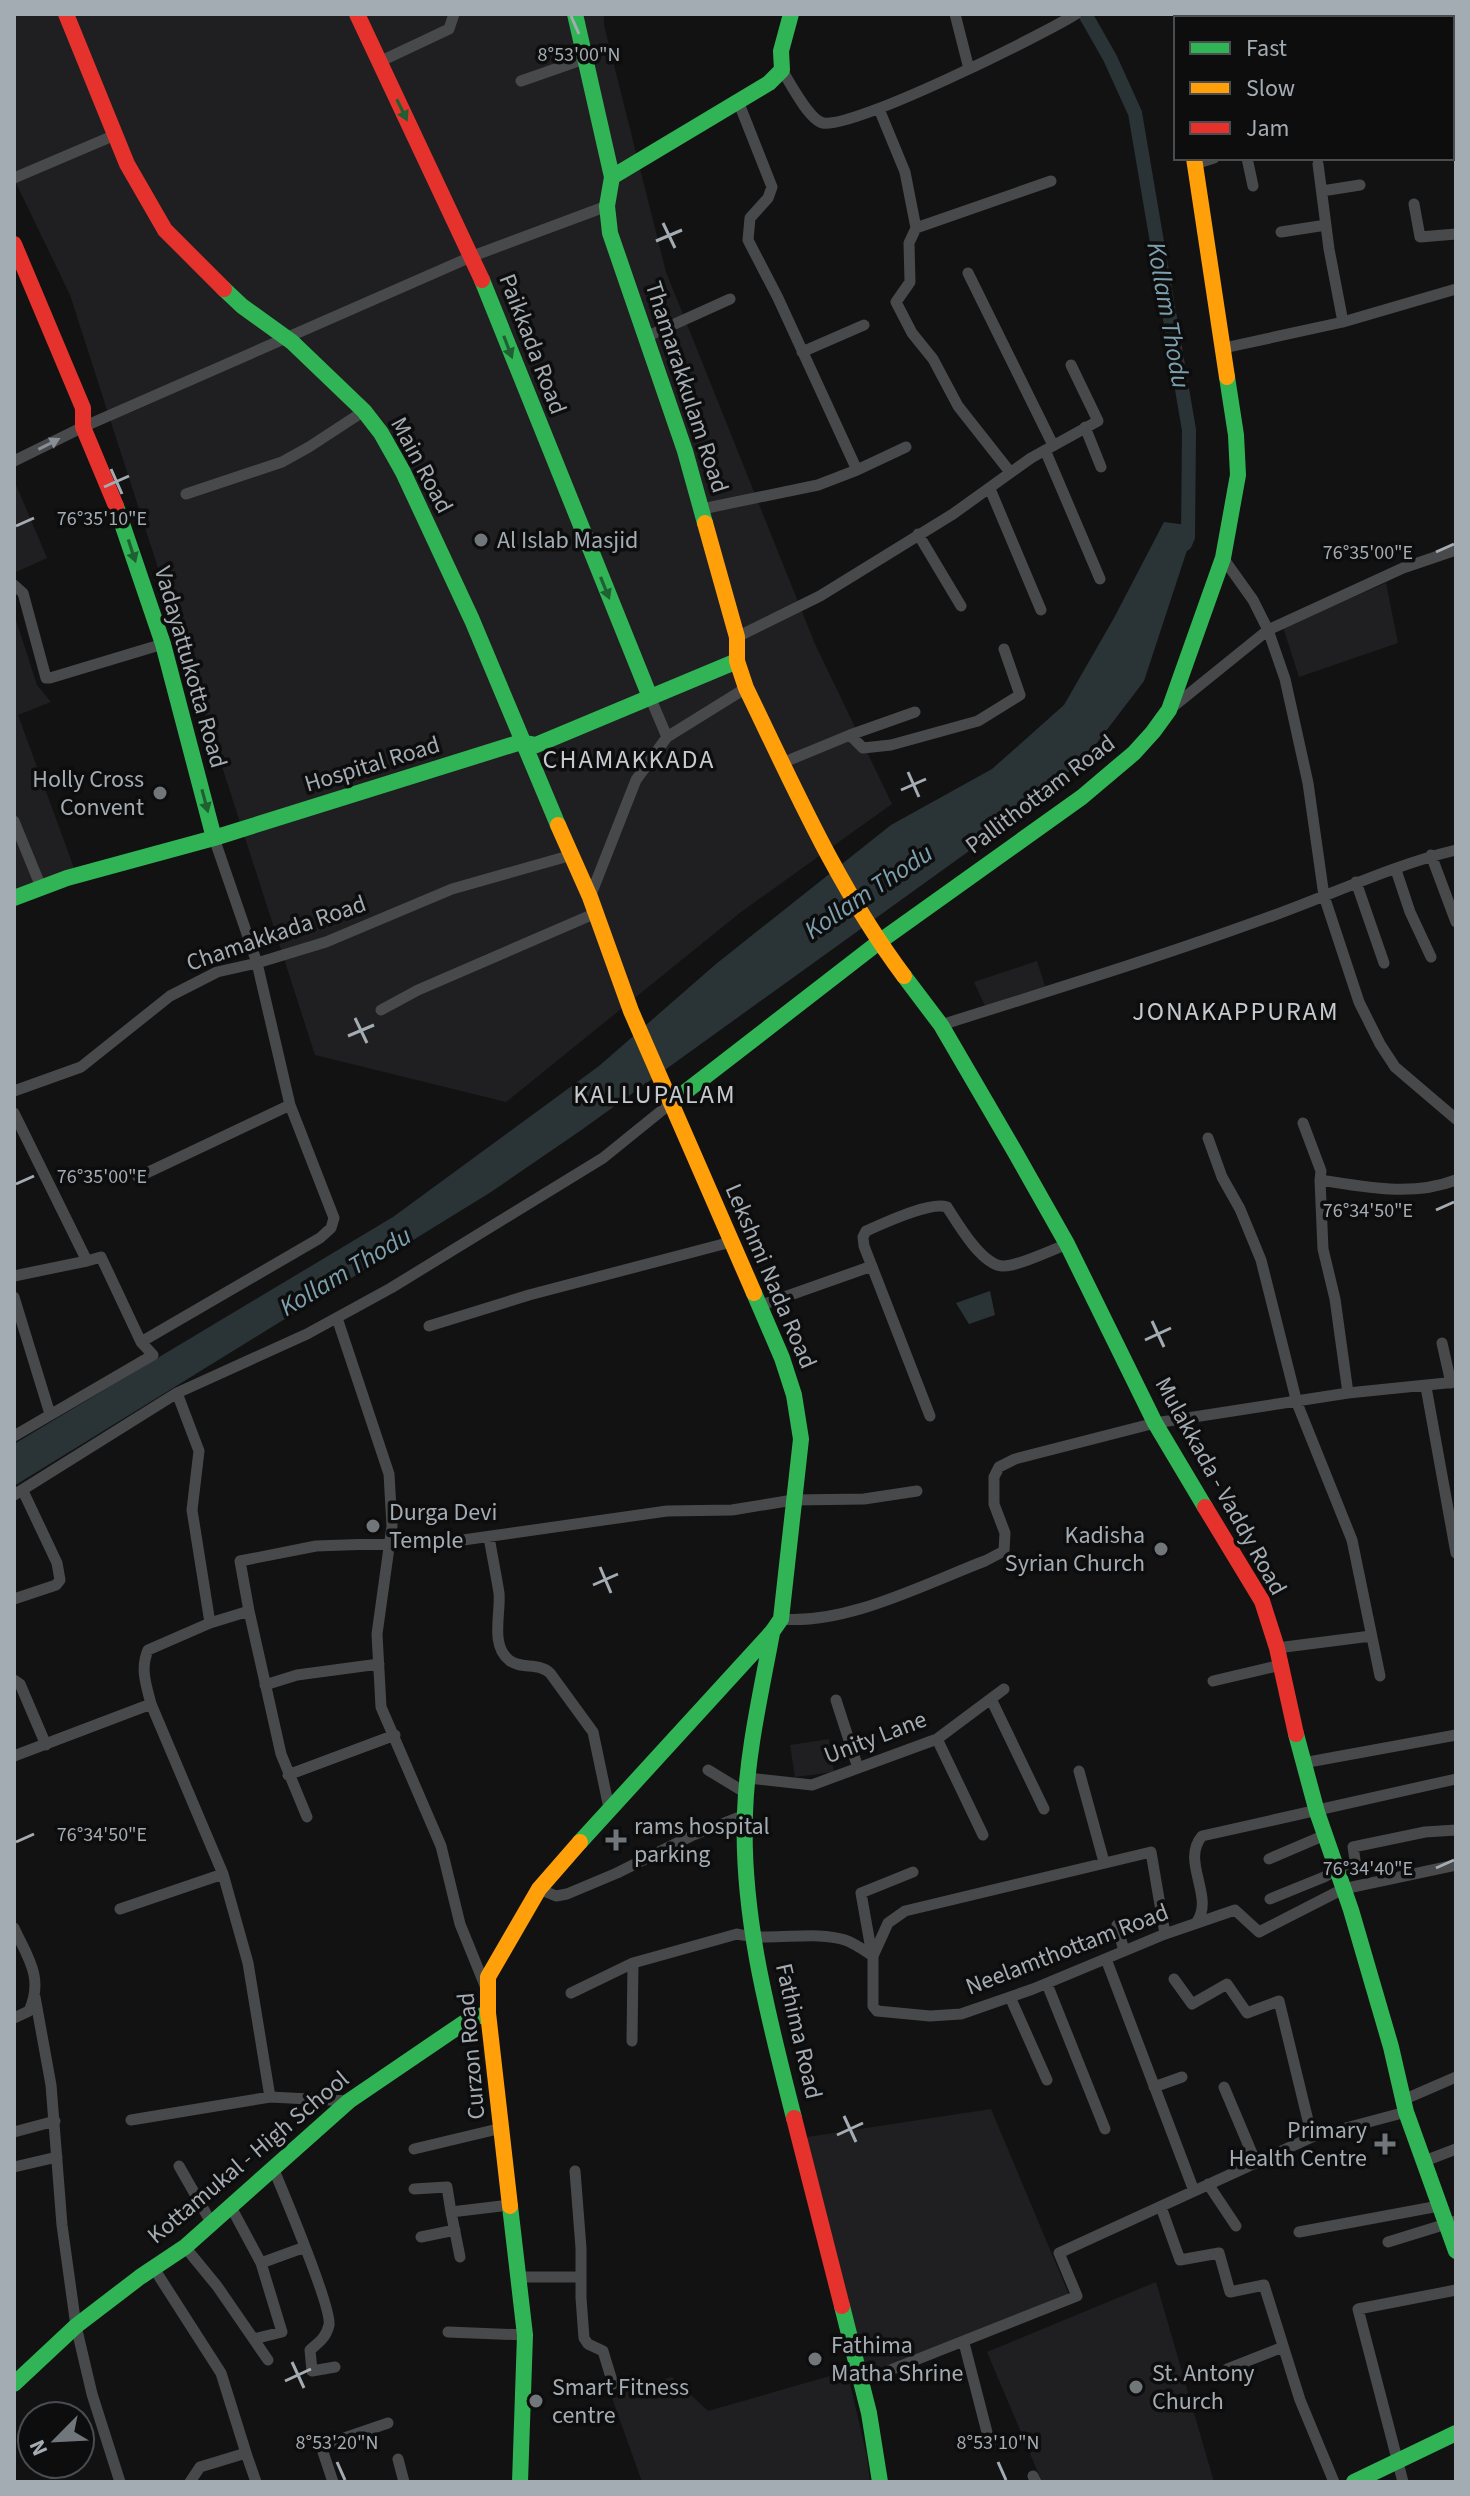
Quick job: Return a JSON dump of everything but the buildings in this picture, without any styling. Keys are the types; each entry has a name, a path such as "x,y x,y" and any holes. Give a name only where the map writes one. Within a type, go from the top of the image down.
{"street":[{"name":"Main Road","path":"66,14 127,164 165,230 242,306 285,338 364,411 381,433 403,472 472,620 521,742 572,855 631,1011 668,1095"},
{"name":"Paikkada Road","path":"357,14 473,256 650,697"},
{"path":"379,62 449,29 454,14"},
{"path":"575,14 612,177 769,83 782,70"},
{"path":"791,14 781,51 782,70 813,117 821,123 833,123 879,109 969,69 1072,16"},
{"path":"955,14 969,69"},
{"path":"521,81 584,59"},
{"path":"738,101 772,187 768,198 750,218 748,240 857,470"},
{"path":"879,109 905,172 916,228 909,243 910,282 896,302 912,333 933,359 958,406 1010,472"},
{"path":"14,178 115,135"},
{"path":"1247,160 1253,186"},
{"name":"Pallithottam Road","path":"668,1095 875,937 1082,797 1134,753 1169,710 1223,558 1238,475 1236,435 1195,161"},
{"path":"1318,164 1343,322"},
{"name":"Thamarakkulam Road","path":"612,177 607,206 610,233 702,509 737,637 737,661 746,688 824,849 875,937"},
{"path":"916,228 1051,181"},
{"path":"1322,191 1360,185"},
{"path":"1414,204 1420,237 1456,234"},
{"path":"14,461 83,427 473,256 607,206"},
{"path":"1281,232 1326,225"},
{"name":"Vadayattukotta Road","path":"14,244 83,408 83,427 121,518 163,644 214,838"},
{"path":"968,273 1049,448 1100,579"},
{"path":"1224,348 1343,322 1456,289"},
{"path":"646,337 730,299"},
{"path":"802,352 864,325"},
{"path":"737,637 820,596 990,489 1010,472 1098,421 1071,365"},
{"path":"186,494 282,462 364,411"},
{"path":"1085,427 1101,467"},
{"path":"702,509 818,485 906,447"},
{"path":"990,489 1041,610"},
{"path":"918,534 961,606"},
{"path":"1169,710 1268,630 1403,568 1456,550"},
{"path":"1223,558 1253,600 1268,630 1285,679 1308,783 1324,896 1359,1002 1395,1067 1456,1119"},
{"path":"14,585 23,593 46,678 163,644"},
{"path":"850,735 863,748 891,745 978,721 1020,695 1004,649"},
{"name":"Hospital Road","path":"14,898 41,887 214,838 521,742 536,745 737,661"},
{"path":"381,1010 593,905 636,780 667,737 746,688"},
{"path":"650,697 667,737"},
{"path":"782,763 915,712"},
{"path":"14,821 41,887"},
{"path":"141,1342 320,1238 331,1228 334,1218 290,1105 257,963 214,838"},
{"path":"941,1025 1094,976 1324,896 1431,855 1456,850"},
{"name":"Chamakkada Road","path":"14,1091 81,1067 170,996 217,972 326,942 452,889 572,855"},
{"path":"1431,855 1456,922"},
{"path":"1396,870 1410,912 1431,957"},
{"path":"1356,882 1384,963"},
{"name":"Mulakkada - Vaddy Road","path":"875,937 941,1025 1067,1244 1155,1423 1262,1601 1277,1648 1303,1763 1387,2032 1404,2106 1439,2206 1451,2224 1456,2251"},
{"path":"14,1599 56,1585 60,1580 57,1563 17,1492 177,1393 337,1318 603,1158 668,1095"},
{"name":"Lekshmi Nada Road","path":"668,1095 782,1358 794,1395 801,1439 776,1626"},
{"path":"138,1177 290,1105"},
{"path":"14,1113 87,1261"},
{"path":"1303,1123 1321,1171 1323,1249 1335,1299 1348,1393"},
{"path":"1208,1138 1222,1177 1240,1209 1261,1260 1297,1403 1352,1540 1380,1676"},
{"path":"1320,1180 1393,1192 1438,1187 1456,1180"},
{"path":"930,1416 864,1246 866,1231 938,1205 947,1207 972,1243 992,1263 1004,1267 1067,1244"},
{"path":"429,1326 529,1295 731,1242"},
{"path":"14,1276 101,1257 141,1342 153,1355 14,1436"},
{"path":"759,1306 872,1266"},
{"path":"14,1297 50,1414"},
{"path":"337,1318 389,1474 392,1526 377,1634 381,1707 441,1846 460,1924 486,1989"},
{"path":"776,1626 841,1615 1004,1551 1005,1533 994,1504 994,1477 999,1467 1015,1459 1155,1423 1348,1393 1454,1383 1442,1343"},
{"path":"1426,1387 1456,1553"},
{"path":"177,1393 199,1451 192,1510 210,1623"},
{"path":"307,1817 288,1775 272,1723 240,1561 316,1546 456,1541 667,1511 732,1510 793,1500 864,1499 917,1491"},
{"path":"489,1537 499,1596 498,1639 506,1658 515,1664 542,1666 593,1732 609,1808"},
{"path":"249,1611 210,1623 148,1650 143,1675 151,1704 223,1874 248,1963 270,2097"},
{"name":"Fathima Road","path":"776,1626 747,1786 745,1864 765,2002 869,2413 880,2482"},
{"name":"Curzon Road","path":"520,2482 525,2335 488,2013 488,1977 539,1889 776,1626"},
{"path":"1277,1648 1371,1636"},
{"path":"265,1685 297,1675 379,1664"},
{"path":"1213,1681 1281,1665"},
{"path":"14,1680 20,1684 46,1745"},
{"name":"Unity Lane","path":"747,1786 812,1785 937,1739 1004,1689"},
{"path":"991,1699 1044,1809"},
{"path":"836,1700 858,1768"},
{"path":"14,1756 151,1704"},
{"path":"288,1775 395,1735"},
{"path":"1303,1763 1456,1735"},
{"path":"937,1739 983,1835"},
{"path":"708,1770 747,1786"},
{"path":"1079,1771 1104,1862"},
{"path":"1195,1923 1203,1914 1194,1853 1196,1843 1202,1836 1456,1779"},
{"path":"539,1889 556,1896 567,1894 691,1836 747,1814"},
{"path":"1270,1899 1355,1860 1353,1847 1425,1832 1456,1830"},
{"path":"1269,1859 1325,1835"},
{"path":"873,1956 888,1923 905,1911 1151,1852 1165,1934"},
{"path":"1343,1889 1456,1865"},
{"path":"873,1956 861,1893 913,1872"},
{"path":"120,1909 223,1874"},
{"name":"Neelamthottam Road","path":"873,1956 873,2006 877,2011 930,2016 961,2014 1047,1984 1165,1934 1235,1910 1259,1932 1343,1889"},
{"path":"1117,1925 1124,1951"},
{"path":"14,1928 37,1980 29,2011 14,2018"},
{"path":"571,1993 633,1963 737,1934 754,1938 829,1937 845,1940 873,1956"},
{"path":"1106,1959 1194,2191"},
{"path":"632,2041 633,1963"},
{"path":"1174,1979 1192,2004 1227,1984 1247,2013 1279,2001 1312,2137"},
{"path":"1047,1984 1105,2129"},
{"path":"35,1997 51,2085 62,2225 76,2326 92,2394 120,2482"},
{"path":"1010,1997 1047,2080"},
{"name":"Kottamukal - High School","path":"14,2384 76,2326 153,2267 185,2247 349,2101 468,2020 488,2013"},
{"path":"1154,2087 1182,2077"},
{"path":"860,2382 1077,2296 1059,2253 1312,2137 1404,2106 1456,2077"},
{"path":"1224,2087 1256,2163"},
{"path":"131,2120 270,2097 349,2101"},
{"path":"14,2132 55,2121"},
{"path":"414,2149 502,2128"},
{"path":"1422,2162 1456,2149"},
{"path":"14,2167 57,2157"},
{"path":"179,2166 212,2224"},
{"path":"274,2170 305,2247 330,2322 325,2338 310,2350 312,2371 335,2367"},
{"path":"575,2171 584,2338 588,2344 603,2351 613,2384"},
{"path":"1208,2184 1236,2226"},
{"path":"414,2189 447,2187 460,2257"},
{"path":"451,2212 510,2205"},
{"path":"1299,2232 1439,2206"},
{"path":"231,2207 261,2263 282,2332 254,2339"},
{"path":"1161,2207 1180,2260 1219,2253 1230,2292 1264,2285 1300,2400 1334,2482"},
{"path":"1388,2242 1451,2224"},
{"path":"421,2237 455,2230"},
{"path":"185,2247 217,2286 268,2360"},
{"path":"261,2263 305,2247"},
{"path":"153,2267 221,2373 256,2482"},
{"path":"519,2277 580,2277"},
{"path":"1403,2482 1358,2309 1456,2290"},
{"path":"448,2332 525,2335"},
{"path":"964,2343 990,2444"},
{"path":"1227,2369 1283,2347"},
{"path":"333,2482 321,2446 388,2423"},
{"path":"1354,2482 1456,2433"},
{"path":"190,2482 200,2467 246,2453"},
{"path":"398,2459 404,2482"}],"shaded area":[{"path":"14,14 604,14 604,25 666,272 815,644 892,804 741,912 506,1102 315,1055 70,295 14,179"},
{"path":"14,480 47,558 14,573"},
{"path":"1386,583 1398,643 1299,677 1283,627"},
{"path":"14,614 37,685 51,702 18,715 74,868 14,899"},
{"path":"1037,961 1045,986 985,1006 974,982"},
{"path":"829,1739 834,1772 795,1777 790,1745"},
{"path":"991,2109 1070,2297 922,2355 862,2373 807,2137"},
{"path":"1156,2282 1214,2482 1042,2482 987,2352"},
{"path":"847,2371 870,2482 642,2482 611,2395 672,2377 708,2411"}],"water":[{"path":"1164,522 1195,526 1144,681 1090,752 1037,802 491,1192 14,1486 14,1444 393,1217 599,1066 716,964 891,825 992,769 1064,705"},
{"path":"990,1291 995,1315 969,1324 956,1303"}],"waterway":[{"name":"Kollam Thodu","path":"1085,14 1110,58 1135,113 1189,430 1188,537 1185,544"}],"traffic: fast":[{"path":"575,14 612,177"},
{"path":"705,523 685,451 610,233 607,206 612,177 769,83 782,70 781,51 791,14"},
{"path":"482,280 650,697"},
{"path":"224,289 292,342 364,411 381,433 403,472 472,620 558,825"},
{"path":"671,1103 879,942 1082,797 1134,753 1153,732 1169,710 1223,558 1238,475 1236,435 1227,377"},
{"path":"116,506 163,644 214,838"},
{"path":"14,898 67,878 214,838 521,742 536,745 737,661"},
{"path":"904,976 941,1025 1015,1152 1067,1244 1155,1423 1205,1507"},
{"path":"580,1842 781,1619 801,1439 794,1395 754,1293"},
{"path":"772,1633 749,1768 745,1852 752,1929 794,2118"},
{"path":"1296,1734 1317,1812 1351,1910 1391,2047 1406,2112 1456,2251"},
{"path":"14,2384 76,2326 185,2247 349,2101 468,2020 488,2013"},
{"path":"510,2206 525,2335 520,2482"},
{"path":"842,2306 869,2413 880,2482"},
{"path":"1354,2482 1456,2433"}],"traffic: slow":[{"path":"1194,160 1227,377"},
{"path":"705,523 737,637 737,661 746,688 838,872 858,908 904,976"},
{"path":"558,825 590,897 631,1011 754,1293"},
{"path":"510,2206 488,2013 488,1977 539,1889 580,1842"}],"traffic: jam":[{"path":"66,14 127,164 165,230 224,289"},
{"path":"357,14 482,280"},
{"path":"14,244 83,408 83,427 116,506"},
{"path":"1205,1507 1262,1601 1277,1648 1296,1734"},
{"path":"794,2118 842,2306"}],"place":[{"name":"Al Islab Masjid","path":"481,540"},
{"name":"Holly Cross Convent","path":"160,793"},
{"name":"Durga Devi Temple","path":"373,1526"},
{"name":"Kadisha Syrian Church","path":"1161,1549"},
{"name":"rams hospital parking","path":"616,1840"},
{"name":"Primary Health Centre","path":"1385,2144"},
{"name":"Fathima Matha Shrine","path":"815,2359"},
{"name":"St. Antony Church","path":"1136,2387"},
{"name":"Smart Fitness centre","path":"536,2401"}],"district":[{"name":"CHAMAKKADA","path":"629,759"},
{"name":"JONAKAPPURAM","path":"1236,1011"},
{"name":"KALLUPALAM","path":"655,1094"}]}
